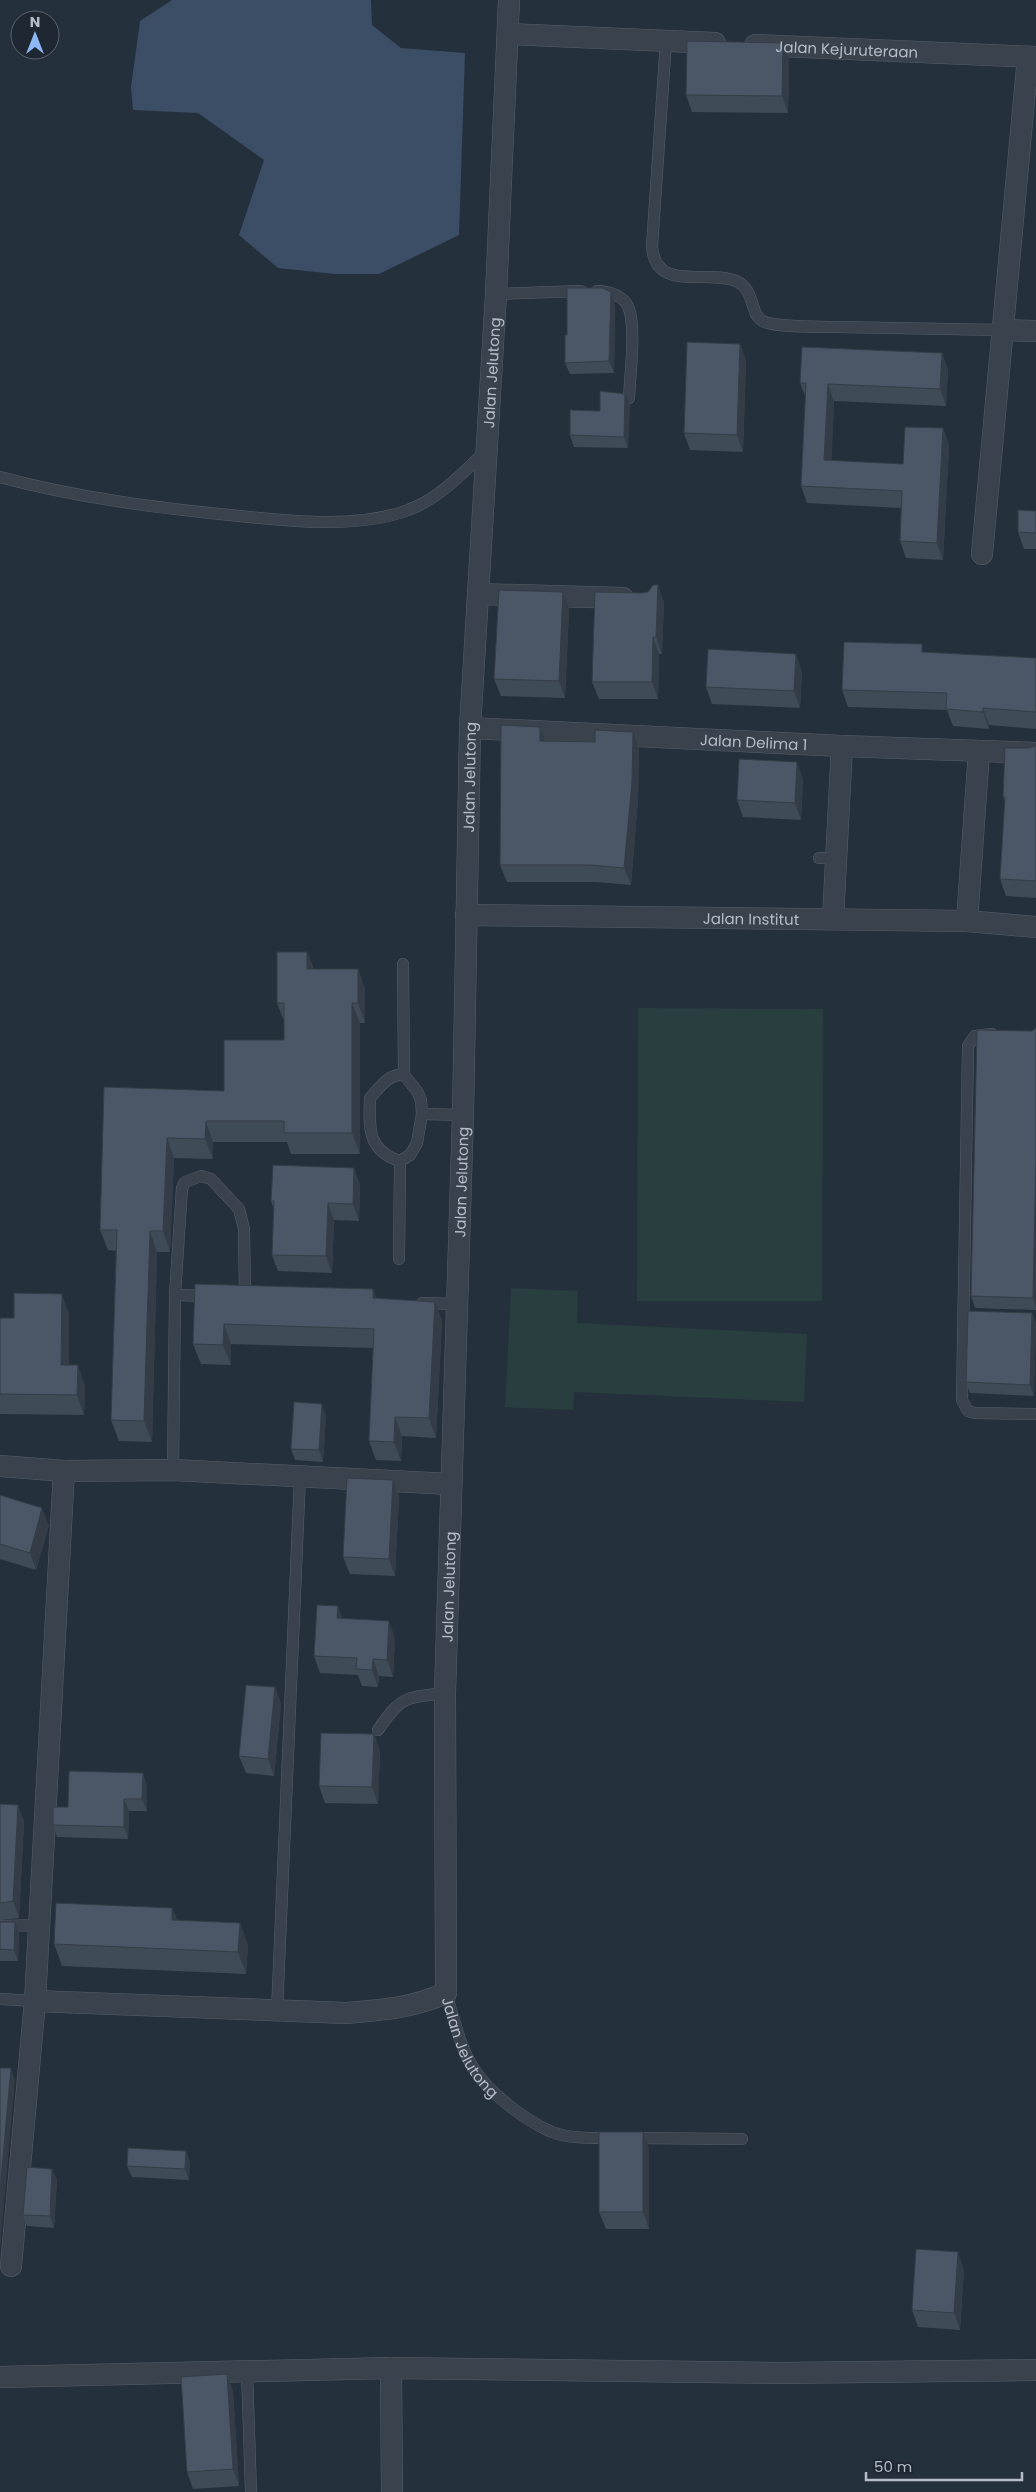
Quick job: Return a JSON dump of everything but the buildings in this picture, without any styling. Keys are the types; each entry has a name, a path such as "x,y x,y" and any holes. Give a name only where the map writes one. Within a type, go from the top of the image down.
{"street":[{"name":"Jalan Jelutong","path":"446,1993 445,1693 463,1115 470,728 496,294 509,0"},
{"name":"Jalan Kejuruteraan","path":"508,34 1032,57"},
{"path":"982,554 1001,330 1032,57"},
{"path":"1001,330 1036,331"},
{"path":"478,594 638,598"},
{"name":"Jalan Delima 1","path":"470,728 842,746 1036,753"},
{"path":"833,919 827,858 842,746"},
{"path":"966,922 979,751"},
{"name":"Jalan Institut","path":"466,914 966,922 1036,928"},
{"path":"0,1466 64,1471 173,1470 451,1484"},
{"path":"11,2266 35,2001 64,1471"},
{"path":"35,2001 346,2013 397,2009 421,2004 446,1993"},
{"path":"391,2368 392,2492"},
{"path":"0,2378 247,2370 391,2368 790,2373 1036,2370"}],"lane":[{"path":"666,41 652,246 653,258 658,268 667,273 736,281 745,287 750,294 757,316 765,322 810,326 1001,330"},
{"path":"496,294 604,291 620,296 629,307 631,320 629,398"},
{"path":"0,477 146,507 280,520 338,521 378,518 407,511 437,496 487,451"},
{"path":"403,964 404,1075 421,1100 422,1114 417,1144 410,1155 400,1161 390,1158 373,1140 369,1128 370,1098 388,1079 397,1074 404,1075"},
{"path":"1000,1034 975,1036 968,1046 968,1315 964,1406 968,1411 974,1413 1036,1414"},
{"path":"422,1114 463,1115"},
{"path":"399,1259 400,1161"},
{"path":"173,1470 175,1295 182,1188 185,1182 206,1176 211,1178 239,1209 243,1220 246,1297"},
{"path":"175,1295 219,1296"},
{"path":"408,1302 456,1304"},
{"path":"277,2011 300,1476"},
{"path":"378,1730 392,1710 408,1698 445,1693"},
{"path":"0,1926 40,1925"},
{"name":"Jalan Jelutong","path":"446,1993 465,2053 474,2070 491,2090 519,2112 552,2132 585,2137 742,2140"},
{"path":"0,1999 35,2001"},
{"path":"247,2370 251,2492"}],"green space":[{"path":"638,1008 823,1009 822,1301 637,1301"},
{"path":"511,1288 578,1291 577,1323 807,1334 804,1402 574,1392 573,1410 505,1407"}],"water":[{"path":"172,0 371,0 372,25 401,48 465,53 459,235 379,274 335,274 278,268 239,235 264,160 198,113 133,110 131,87 140,21"}]}
